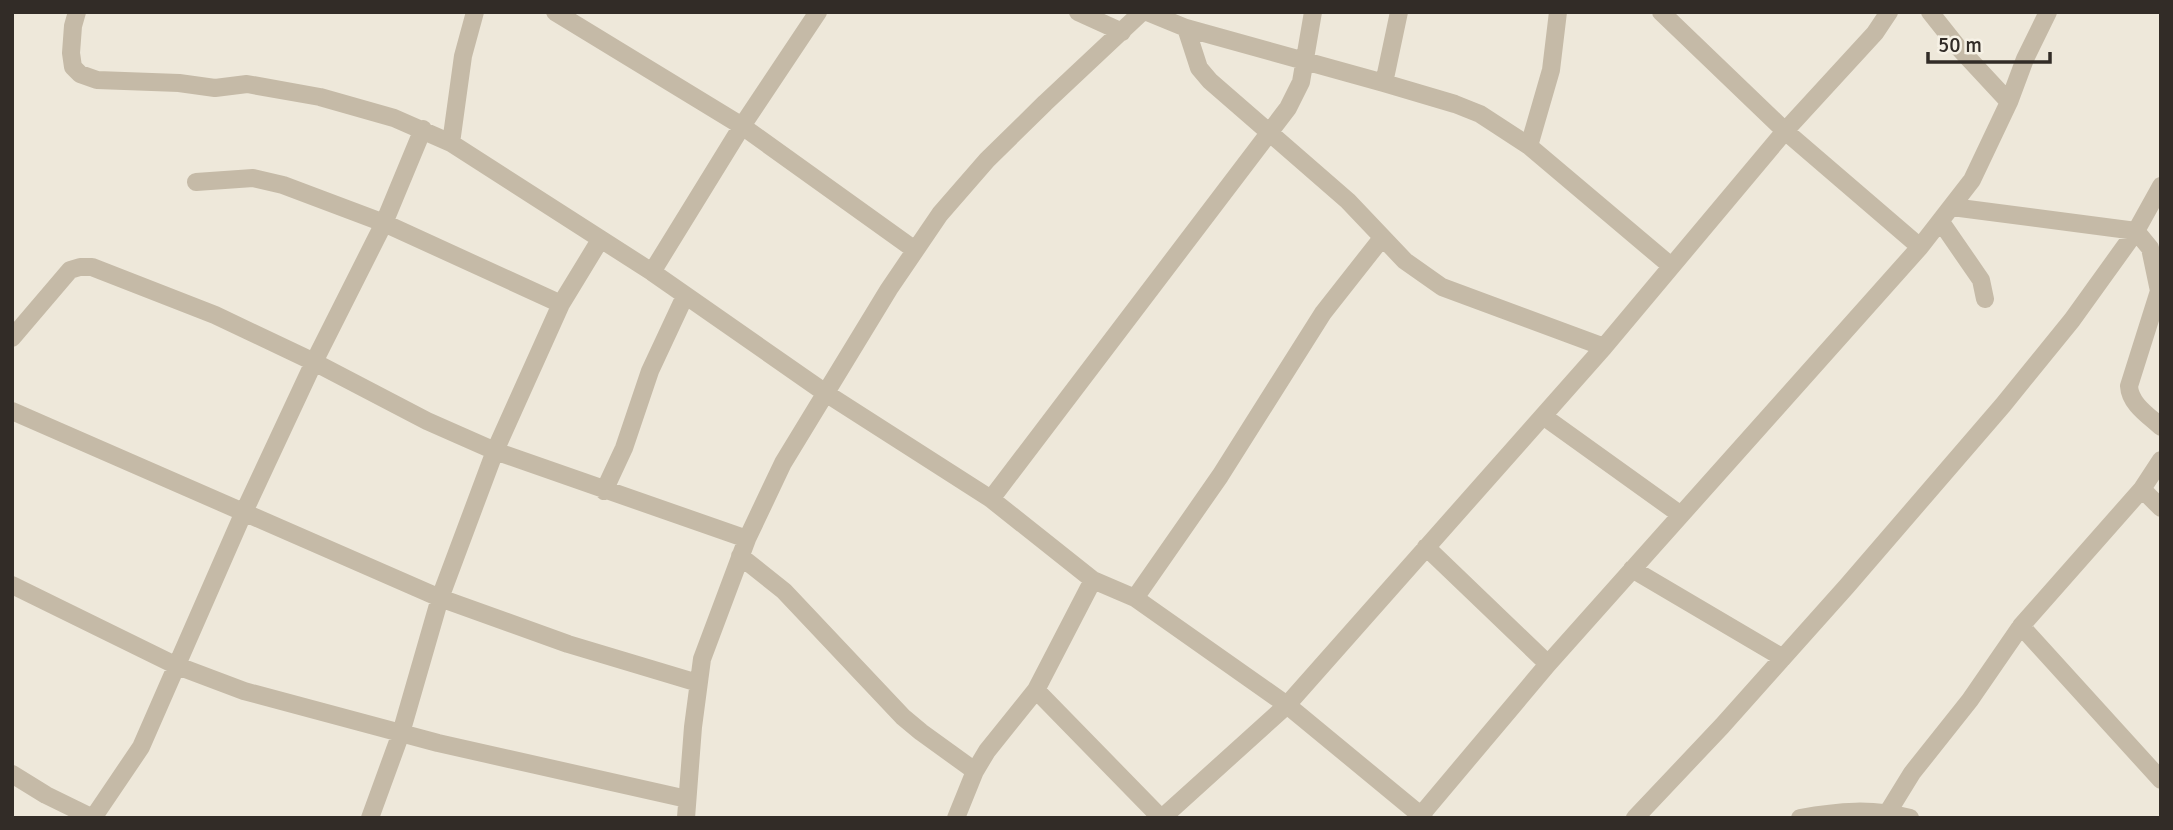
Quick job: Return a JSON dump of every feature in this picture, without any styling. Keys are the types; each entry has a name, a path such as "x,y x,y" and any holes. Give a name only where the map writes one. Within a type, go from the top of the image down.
{"street":[{"path":"77,12 71,53 73,67 80,74 97,80 167,82 215,88 247,84 320,97 394,118 451,143 652,272 827,394 991,499 1093,580 1135,598 1287,705 1422,817 1548,664 1947,215 1972,180 2048,12"},
{"path":"451,143 463,56 475,12"},
{"path":"555,12 742,126 915,250"},
{"path":"652,272 742,126 818,12"},
{"path":"1078,12 1122,32"},
{"path":"12,585 175,665 244,691 690,812 698,683 702,659 747,539 783,463 940,214 987,160 1145,12 1186,28 1384,83 1480,114 1529,146 1671,266"},
{"path":"991,499 1288,108 1301,82 1313,12"},
{"path":"1384,83 1399,12"},
{"path":"1529,146 1551,70 1558,12"},
{"path":"1661,12 1785,131 1920,247"},
{"path":"1036,690 1161,818 1287,705 1604,346 1785,131 1875,33 1889,12"},
{"path":"1930,12 1957,46 2009,102"},
{"path":"1186,28 1199,68 1210,81 1348,201 1405,261 1442,288 1604,346"},
{"path":"12,774 46,795 93,818 141,747 243,514 314,362 384,223 424,129"},
{"path":"195,182 253,178 283,185 384,223 561,304"},
{"path":"1641,816 1783,658 2003,405 2072,320 2136,232 2161,186"},
{"path":"1947,215 2136,232 2155,250 2159,291 2129,386 2129,395 2134,403 2161,427"},
{"path":"1947,215 1982,280 1985,299"},
{"path":"1135,598 1220,476 1323,313 1382,238"},
{"path":"370,818 401,733 440,598 495,451 561,304 600,240"},
{"path":"12,338 70,270 92,268 215,315 314,362 427,421 495,451 747,539"},
{"path":"604,491 624,448 650,371 685,296"},
{"path":"12,411 440,598 568,644 698,683"},
{"path":"1543,416 1681,515"},
{"path":"1888,812 1912,773 1969,700 2021,626 2142,489 2161,460"},
{"path":"2142,489 2161,508"},
{"path":"1426,547 1548,664"},
{"path":"740,556 785,591 903,717 975,771"},
{"path":"1632,569 1783,658"},
{"path":"956,818 975,771 987,751 1036,690 1093,580"},
{"path":"2021,626 2161,780"},
{"path":"1800,818 1845,810 1888,812 1910,818"}]}
